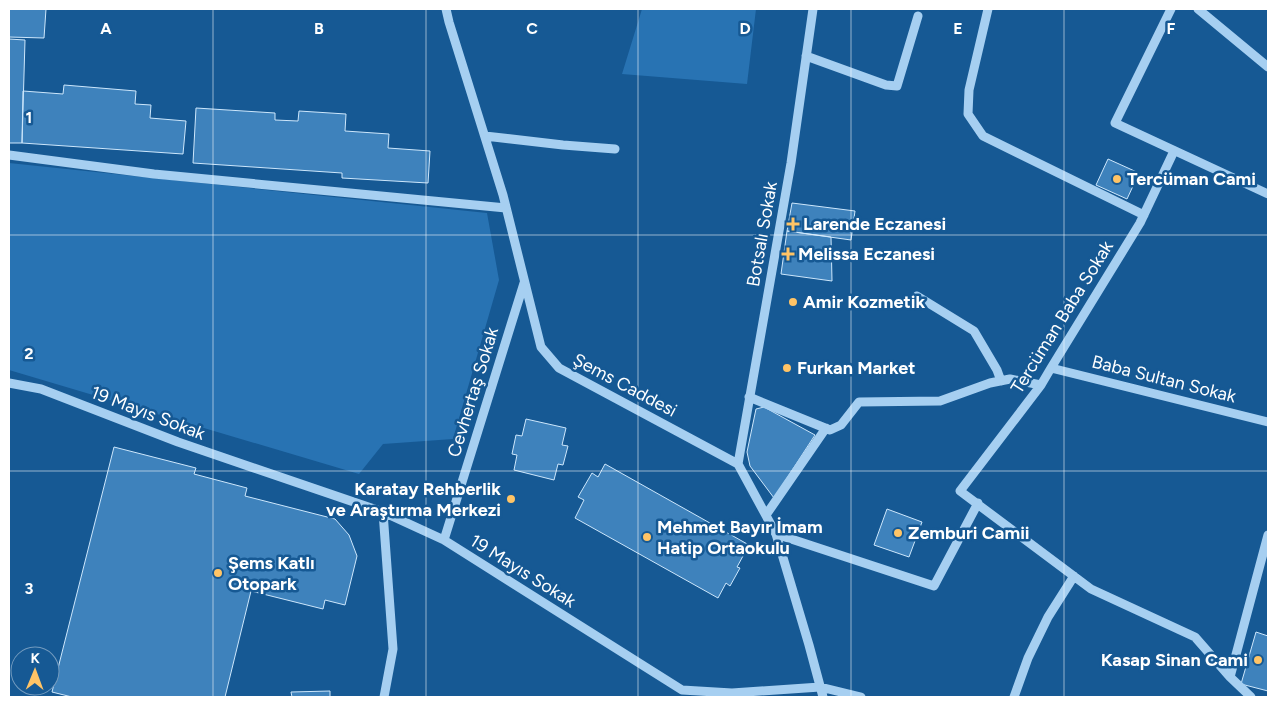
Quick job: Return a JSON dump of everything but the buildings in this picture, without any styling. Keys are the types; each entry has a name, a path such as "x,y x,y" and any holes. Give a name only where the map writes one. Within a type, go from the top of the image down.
{"street":[{"name":"Şems Caddesi","path":"446,9 506,208 541,347 559,368 738,464"},
{"name":"Botsalı Sokak","path":"738,464 791,162 813,9"},
{"path":"988,9 969,90 968,114 984,136 1144,216"},
{"path":"1171,9 1115,123 1268,194"},
{"path":"1198,9 1268,67"},
{"path":"806,56 886,85 897,86 918,16"},
{"path":"485,136 615,149"},
{"name":"Tercüman Baba Sokak","path":"978,504 960,491 1041,385 1144,216 1174,151"},
{"path":"9,155 154,174 506,208"},
{"name":"Cevhertaş Sokak","path":"444,540 525,281"},
{"path":"918,296 974,331 997,370 1001,381"},
{"name":"Baba Sultan Sokak","path":"1051,368 1268,422"},
{"path":"750,396 830,430 841,425 859,402 940,401 990,383 1010,379 1041,385"},
{"name":"19 Mayıs Sokak","path":"9,383 41,389 178,442 383,512 444,540 680,694 732,693 820,687 862,697"},
{"path":"766,515 826,428"},
{"path":"738,464 776,534 823,697"},
{"path":"776,534 934,586 978,504 1091,589 1195,637 1251,697"},
{"path":"383,512 393,648 384,697"},
{"path":"1230,676 1268,535"},
{"path":"1014,697 1028,658 1048,617 1074,576"}],"shaded area":[{"path":"642,9 756,9 747,84 622,74"},
{"path":"9,163 487,213 499,280 453,439 383,444 359,474 9,370"}],"place":[{"name":"Tercüman Cami","path":"1117,179"},
{"name":"Larende Eczanesi","path":"793,224"},
{"name":"Melissa Eczanesi","path":"788,254"},
{"name":"Amir Kozmetik","path":"793,302"},
{"name":"Furkan Market","path":"787,368"},
{"name":"Karatay Rehberlik ve Araştırma Merkezi","path":"511,499"},
{"name":"Zemburi Camii","path":"898,533"},
{"name":"Mehmet Bayır İmam Hatip Ortaokulu","path":"647,537"},
{"name":"Şems Katlı Otopark","path":"218,573"},
{"name":"Kasap Sinan Cami","path":"1258,660"}]}
